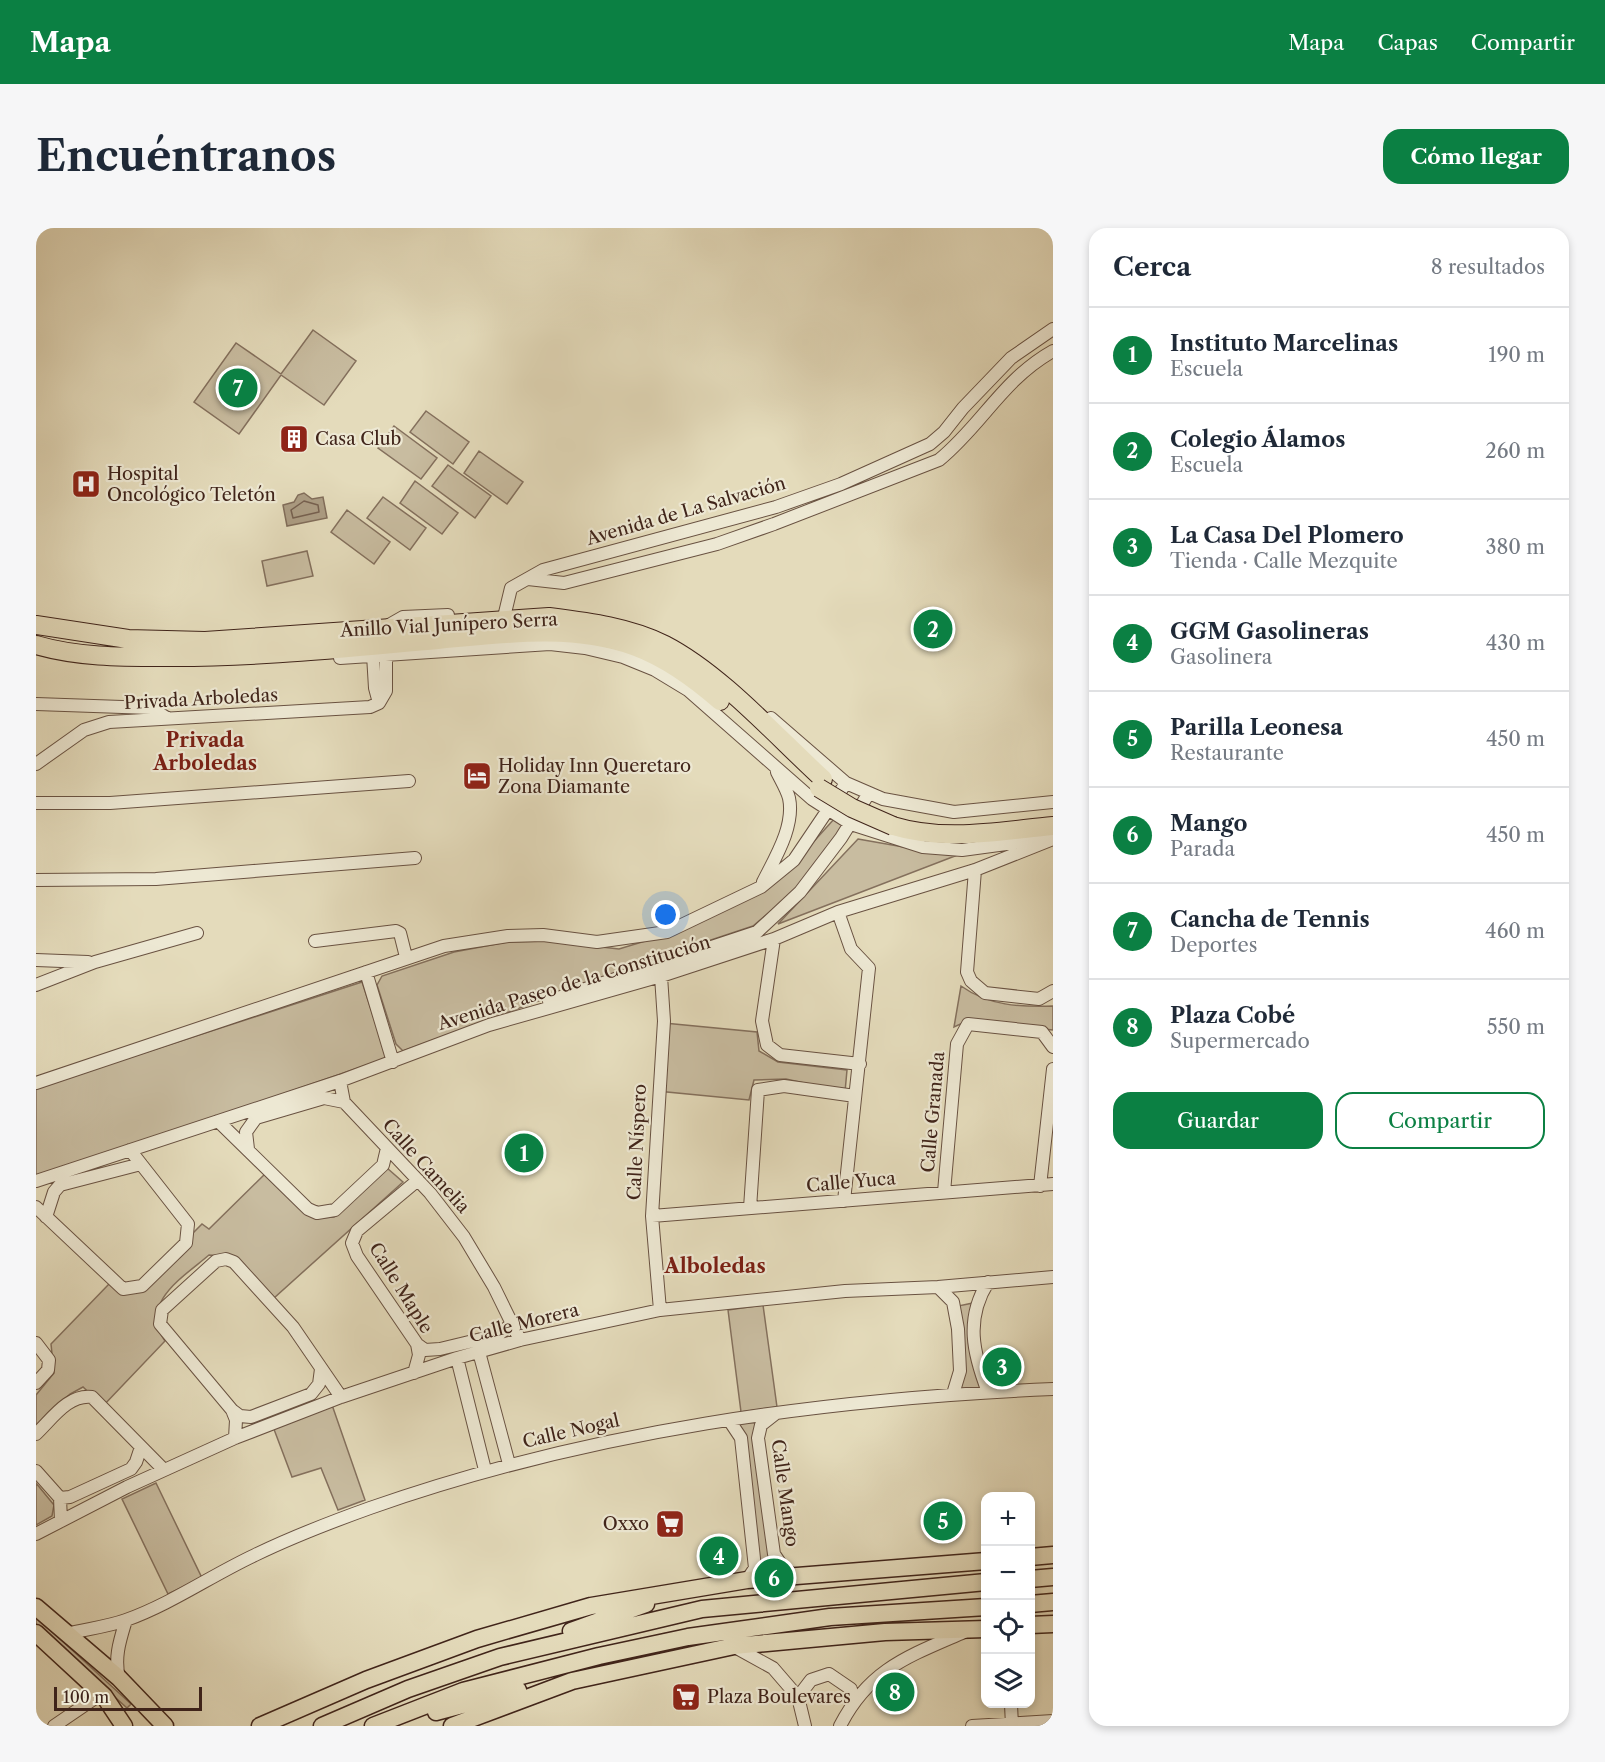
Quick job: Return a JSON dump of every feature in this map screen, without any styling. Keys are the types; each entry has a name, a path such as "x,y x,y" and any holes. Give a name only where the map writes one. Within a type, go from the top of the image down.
{"highway":[{"name":"Anillo Vial Junípero Serra","path":"36,625 128,639 205,641 549,617 630,631 692,661 829,790"},
{"name":"Anillo Vial Junípero Serra","path":"36,645 102,657 257,655 554,633 608,640 635,647 657,657 707,689 829,790 856,798 918,834 960,834 1053,826"},
{"name":"Anillo Vial Junípero Serra","path":"893,820 941,825 1053,815"}],"main road":[{"path":"1035,1557 1053,1556"},
{"path":"260,1726 366,1680 501,1631 591,1606 747,1580 981,1561"},
{"path":"1035,1579 1053,1577"},
{"path":"500,1657 702,1609 981,1582"},
{"path":"322,1726 408,1689 675,1593"},
{"path":"1035,1604 1053,1602"},
{"path":"36,1607 118,1677 165,1726"},
{"path":"373,1726 463,1691 598,1656 688,1637 830,1617 981,1607"},
{"path":"885,1632 915,1622 981,1614"},
{"path":"1035,1625 1053,1624"},
{"path":"452,1726 544,1690 584,1678 734,1646 885,1632 981,1629"},
{"path":"36,1633 137,1726"},
{"path":"383,1726 525,1688 544,1690"},
{"path":"103,1695 112,1726"},
{"path":"103,1695 124,1726"}],"street":[{"name":"Avenida de La Salvación","path":"505,613 511,588 543,570 729,522 841,484 930,444 944,432 970,400 1011,358 1053,329"},
{"path":"1031,343 1042,358"},
{"name":"Avenida de La Salvación","path":"528,579 564,583 717,544 939,460 957,445 1022,372 1053,351"},
{"path":"1011,358 1022,372"},
{"path":"944,432 957,445"},
{"path":"930,444 939,460"},
{"path":"863,474 870,488"},
{"path":"841,484 846,497"},
{"path":"729,522 734,538"},
{"path":"714,526 717,544"},
{"path":"624,548 627,566"},
{"path":"597,555 602,573"},
{"path":"385,628 403,617 559,609 638,624 671,638 730,682 829,790 856,826 923,847 962,850 1053,838"},
{"path":"257,655 271,663 550,644 585,648 623,657 655,670 688,690 776,769 829,790 873,795 918,807 954,812 1053,802"},
{"path":"379,703 386,691 386,654"},
{"path":"373,655 375,688 379,703"},
{"name":"Privada Arboledas","path":"36,764 84,730 96,725 167,718 370,707 379,703"},
{"path":"36,704 151,708 167,718"},
{"path":"761,886 782,844 790,815 789,798 776,769"},
{"path":"36,803 110,803 409,781"},
{"name":"Avenida Paseo de la Constitución","path":"36,1083 444,946 508,936 543,935 597,942 667,932 761,886 794,860 829,790"},
{"path":"489,1025 575,991 758,932 800,892 856,826 873,795"},
{"name":"Avenida Paseo de la Constitución","path":"36,1181 340,1081 489,1025 661,976 774,939 838,912 975,870 1053,838"},
{"path":"36,880 156,879 415,858"},
{"path":"975,870 967,972 971,981 985,993 1039,999 1053,991"},
{"path":"838,912 851,949 869,968 844,1202"},
{"path":"315,941 396,931 400,933 406,957"},
{"path":"36,985 95,962 197,933"},
{"path":"774,939 762,1021 767,1045 780,1055 860,1064"},
{"path":"36,960 95,962"},
{"path":"366,972 393,1062"},
{"name":"Calle Níspero","path":"660,1310 652,1216 664,1021 661,976"},
{"name":"Calle Granada","path":"944,1192 957,1044 968,1024 1041,1032 1053,1047"},
{"path":"1047,1185 1053,1069"},
{"path":"248,1149 246,1132 256,1118 324,1098 344,1102 340,1081"},
{"path":"750,1208 758,1090 784,1086 855,1096"},
{"name":"Calle Camelia","path":"344,1102 418,1180 464,1236 513,1323 520,1340"},
{"path":"218,1121 309,1209 317,1213 335,1210 383,1165 387,1148"},
{"path":"36,1207 123,1289 142,1286 186,1243 188,1224 183,1214 130,1150"},
{"path":"46,1217 54,1192 60,1185 141,1164"},
{"name":"Calle Maple","path":"414,1373 419,1355 417,1344 357,1256 352,1243 357,1231 418,1180"},
{"name":"Calle Yuca","path":"652,1216 1047,1185"},
{"path":"321,1369 319,1384 311,1394 251,1417 240,1416 232,1410 160,1324 159,1317 162,1310 216,1261 226,1259 234,1262 294,1327 340,1397"},
{"name":"Calle Morera","path":"36,1534 164,1470 235,1438 340,1397 457,1358 520,1340 660,1310 845,1290 938,1287 1053,1277"},
{"path":"988,1282 977,1300 973,1324 976,1361 988,1392"},
{"path":"938,1287 953,1302 958,1329 960,1371 953,1394"},
{"path":"417,1344 425,1350 440,1349 498,1335 513,1323"},
{"path":"36,1343 49,1360 48,1370 36,1383"},
{"path":"480,1352 509,1464"},
{"path":"457,1358 485,1470"},
{"name":"Calle Nogal","path":"66,1634 126,1620 255,1554 327,1524 485,1470 509,1464 618,1438 776,1413 953,1394 1053,1389"},
{"path":"36,1434 71,1400 81,1396 92,1397 164,1470"},
{"path":"232,1410 236,1420 235,1438"},
{"name":"Calle Mango","path":"776,1413 761,1425 758,1438 774,1554 782,1566 794,1576"},
{"name":"Calle Mango","path":"729,1420 741,1438 755,1568 747,1580"},
{"path":"60,1498 70,1497 131,1469 141,1447"},
{"path":"36,1471 60,1498 61,1521"},
{"path":"746,1497 765,1495"},
{"path":"118,1677 116,1666 118,1644 126,1620"},
{"path":"840,1726 852,1701 898,1662 968,1630"},
{"path":"734,1646 773,1668 798,1697 805,1726"},
{"path":"798,1697 811,1680 828,1674 851,1689 852,1701"},
{"path":"54,1726 103,1695"},
{"path":"1011,1708 1013,1725"},
{"path":"972,1726 1053,1721"}],"shaded area":[{"path":"313,330 356,361 324,405 281,375 239,434 194,402 236,343 281,374"},
{"path":"426,411 469,442 453,464 410,432"},
{"path":"394,426 437,458 421,479 378,448"},
{"path":"479,451 523,482 507,504 464,473"},
{"path":"448,465 491,496 475,518 432,486"},
{"path":"415,481 458,513 442,534 400,503"},
{"path":"383,497 426,528 410,550 367,518"},
{"path":"347,510 390,542 374,564 331,532"},
{"path":"307,551 313,576 267,586 262,561"},
{"path":"835,818 846,825 795,891 753,926 639,964 403,1051 396,1044 377,985 382,976 454,952 507,942 548,941 619,949 665,935 790,868"},
{"path":"858,839 955,856 778,924"},
{"path":"362,982 387,1058 36,1179 36,1088"},
{"path":"961,986 983,998 1005,1004 1053,1006 1053,1030 967,1021 954,1027"},
{"path":"664,1023 757,1032 759,1051 778,1062 847,1070 845,1092 786,1079 754,1080 749,1100 657,1091"},
{"path":"387,1168 403,1182 274,1298 224,1256 209,1255 176,1282 160,1303 157,1315 158,1327 165,1341 103,1406 83,1387 70,1394 36,1427 36,1395 54,1373 51,1344 109,1284 139,1287 202,1224 209,1229 267,1172 319,1218 334,1217"},
{"path":"973,1303 983,1388 958,1390 958,1306"},
{"path":"763,1305 777,1407 741,1412 728,1310"},
{"path":"331,1402 365,1500 338,1510 321,1468 292,1477 272,1424"},
{"path":"758,1422 777,1563 759,1564 737,1424"},
{"path":"36,1483 54,1505 52,1516 36,1525"},
{"path":"156,1483 202,1578 168,1594 122,1499"},
{"path":"36,1617 131,1704 127,1708 36,1626"}],"water":[{"path":"304,493 312,499 323,497 327,518 287,526 283,505 294,502 298,495"}],"place":[{"name":"Cancha de Tennis","path":"238,388"},
{"name":"Casa Club","path":"294,439"},
{"name":"Hospital Oncológico Teletón","path":"86,484"},
{"name":"Colegio Álamos","path":"933,629"},
{"name":"Holiday Inn Queretaro Zona Diamante","path":"477,776"},
{"name":"Instituto Marcelinas","path":"524,1153"},
{"name":"La Casa Del Plomero","path":"1002,1367"},
{"name":"Parilla Leonesa","path":"943,1521"},
{"name":"Oxxo","path":"670,1524"},
{"name":"GGM Gasolineras","path":"719,1556"},
{"name":"Mango","path":"774,1578"},
{"name":"Plaza Cobé","path":"895,1692"},
{"name":"Plaza Boulevares","path":"686,1697"}],"district":[{"name":"Privada Arboledas","path":"205,752"},
{"name":"Alboledas","path":"715,1266"}]}
